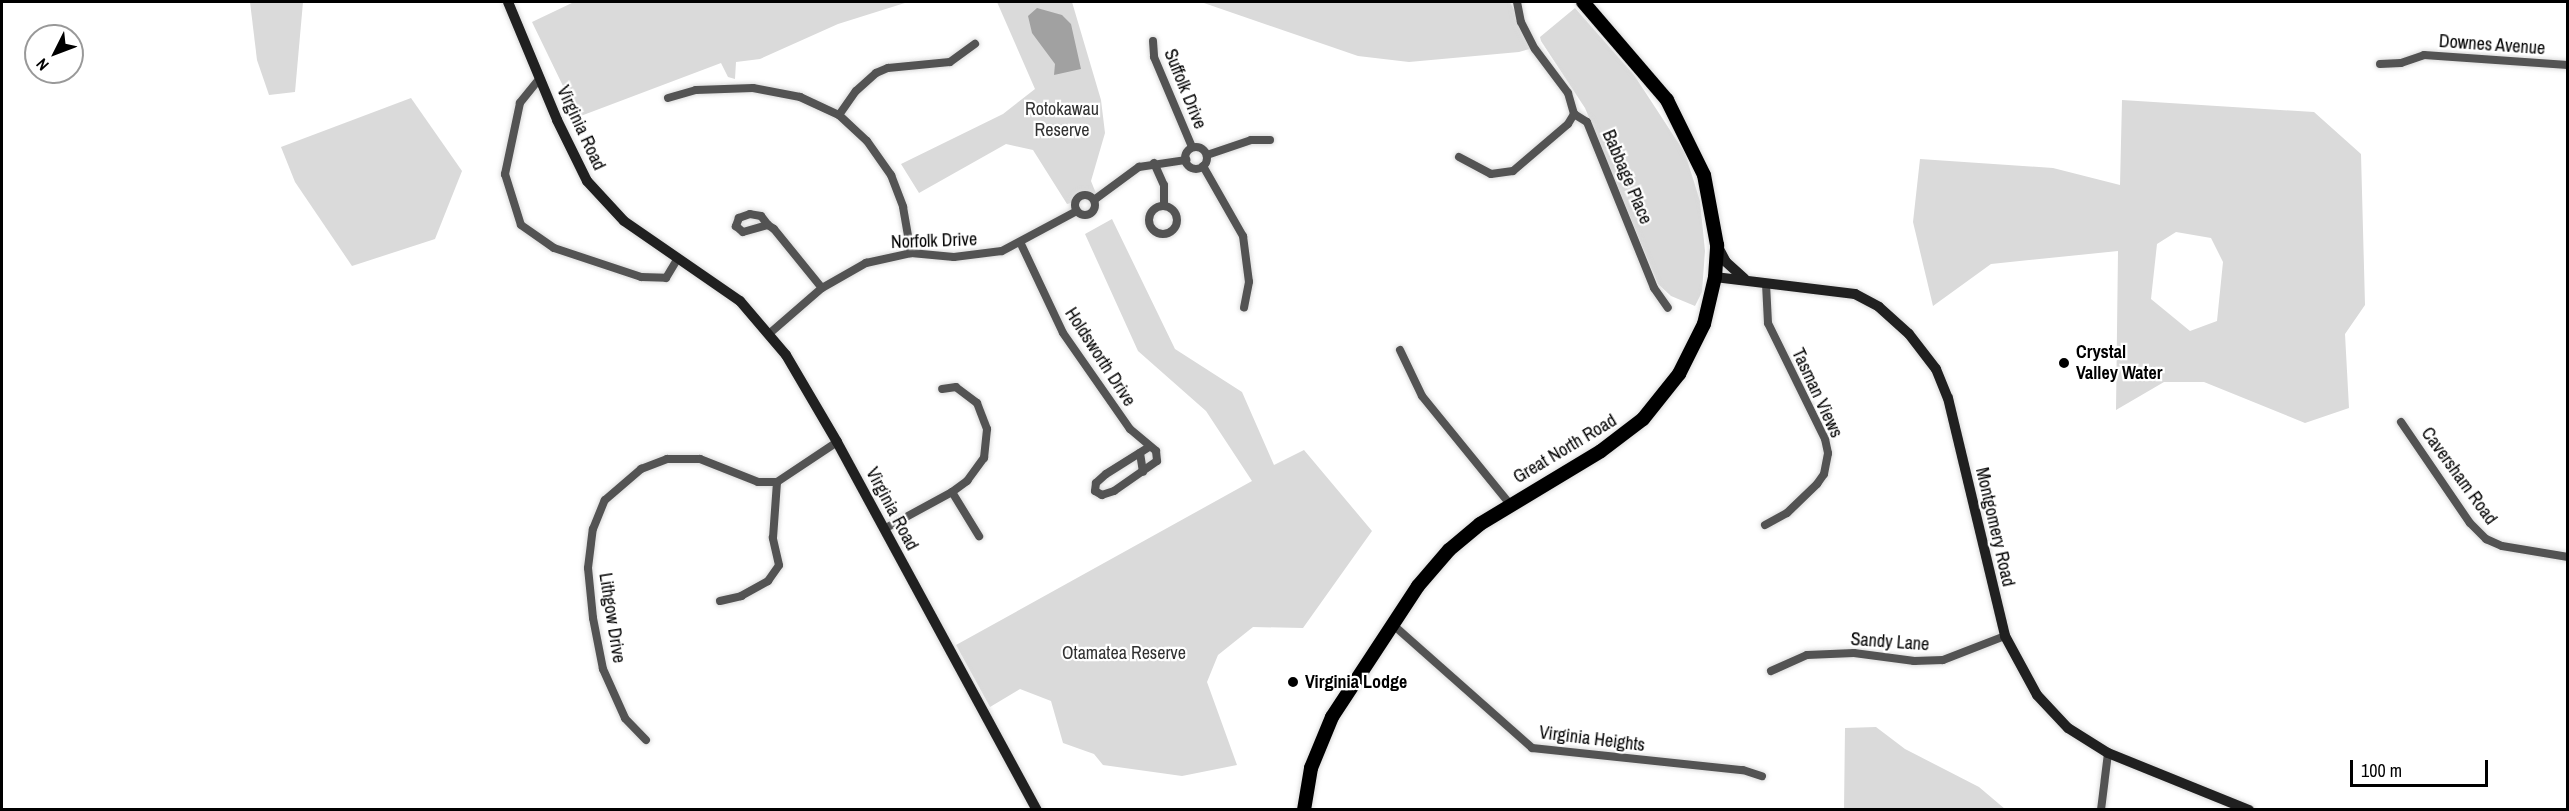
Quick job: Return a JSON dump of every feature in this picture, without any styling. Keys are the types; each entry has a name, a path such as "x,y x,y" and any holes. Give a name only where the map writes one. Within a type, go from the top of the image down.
{"highway":[{"name":"Great North Road","path":"1304,810 1311,768 1320,741 1346,693 1392,624 1449,550 1509,503 1601,451 1654,408 1693,349 1704,324 1715,277 1717,245 1707,184 1682,124 1653,83 1583,2"}],"street":[{"name":"Virginia Road","path":"508,2 587,181 624,221 740,301 770,333 837,442 1037,810"},
{"name":"Babbage Place","path":"1516,2 1526,32 1568,93 1574,114 1587,123 1594,137 1654,288 1668,308"},
{"name":"Suffolk Drive","path":"1153,41 1154,57 1192,147"},
{"path":"839,116 856,91 876,73 888,68 950,62 975,44"},
{"name":"Downes Avenue","path":"2380,64 2401,63 2424,55 2568,65"},
{"name":"Virginia Road","path":"540,78 520,103 505,174 521,225 554,248 640,277 666,278 678,258"},
{"path":"668,98 696,90 753,88 800,97 839,116 867,141 891,175 903,207 910,253"},
{"path":"1459,157 1491,174 1513,171 1568,124 1574,114"},
{"path":"1207,155 1251,140 1270,140"},
{"path":"1203,166 1191,167 1186,160 1192,147 1201,148 1207,155"},
{"path":"1207,155 1203,166 1243,236 1249,282 1244,308"},
{"name":"Norfolk Drive","path":"1077,211 1082,215 1092,213 1094,200 1133,170 1154,163 1186,160"},
{"path":"1154,163 1164,185 1164,206"},
{"name":"Norfolk Drive","path":"1077,211 1079,198 1088,196 1094,200"},
{"name":"Norfolk Drive","path":"770,333 822,288 866,263 910,253 980,255 1021,244 1077,211"},
{"path":"768,225 822,288"},
{"name":"Holdsworth Drive","path":"1021,244 1063,333 1130,429 1149,447"},
{"path":"1717,245 1726,262 1747,281"},
{"name":"Montgomery Road","path":"1715,277 1856,294 1899,324 1928,356 1948,398 2005,636 2025,677 2052,712 2079,736 2108,753 2249,810"},
{"name":"Tasman Views","path":"1765,525 1787,513 1817,484 1824,474 1828,453 1825,439 1768,323 1766,283"},
{"path":"1400,350 1422,396 1509,503"},
{"path":"884,529 952,492 977,470 986,451 987,429 984,414 968,393 956,387 942,389"},
{"name":"Caversham Road","path":"2401,422 2470,523 2486,539 2502,546 2568,557"},
{"path":"720,601 741,596 768,581 779,565 773,538 777,482 837,442"},
{"path":"1149,447 1156,451 1156,461 1114,491 1102,495 1095,491 1096,483 1106,474 1140,453 1149,447"},
{"path":"1140,453 1143,472"},
{"name":"Lithgow Drive","path":"646,740 624,718 603,669 593,618 588,568 594,529 605,500 641,469 667,459 700,459 758,482 777,482"},
{"path":"952,492 979,536"},
{"name":"Virginia Heights","path":"1392,624 1532,748 1743,770 1762,776"},
{"name":"Sandy Lane","path":"1772,671 1808,655 1854,653 1914,661 1942,660 2005,636"},
{"path":"2101,810 2108,753"}],"green space":[{"path":"250,2 303,2 295,92 269,95 257,60"},
{"path":"574,2 908,2 838,24 760,59 736,62 735,79 728,77 721,63 578,117 532,22"},
{"name":"Rotokawau Reserve","path":"997,2 1072,2 1101,100 1105,133 1091,181 1097,196 1067,204 1033,150 1006,144 919,193 901,164 1003,114 1035,89"},
{"path":"1201,2 1510,2 1533,48 1519,52 1409,62 1358,56"},
{"path":"1575,8 1634,75 1685,153 1700,201 1705,251 1702,292 1695,306 1671,296 1658,284 1585,108 1541,41 1540,37"},
{"path":"411,98 462,171 435,239 352,266 295,182 281,147"},
{"path":"2122,100 2314,112 2361,154 2365,305 2345,334 2349,408 2305,423 2204,382 2164,382 2116,410 2118,251 1991,264 1933,306 1913,222 1920,159 2053,168 2120,185","holes":["2176,232 2211,238 2223,262 2217,321 2190,331 2151,299 2157,244"]},
{"name":"Otamatea Reserve","path":"1112,219 1175,349 1242,392 1274,465 1304,450 1372,531 1303,628 1253,627 1218,655 1207,682 1237,765 1182,776 1103,765 1094,754 1063,743 1051,701 1020,689 990,707 956,645 1252,481 1206,411 1138,351 1085,234"},
{"path":"1876,727 1905,749 1979,787 2005,809 1844,809 1845,728"}],"shaded area":[{"path":"1037,8 1062,15 1071,24 1081,69 1054,75 1055,64 1032,33 1028,16"}],"place":[{"name":"Crystal Valley Water","path":"2064,363"},
{"name":"Virginia Lodge","path":"1293,682"}]}
